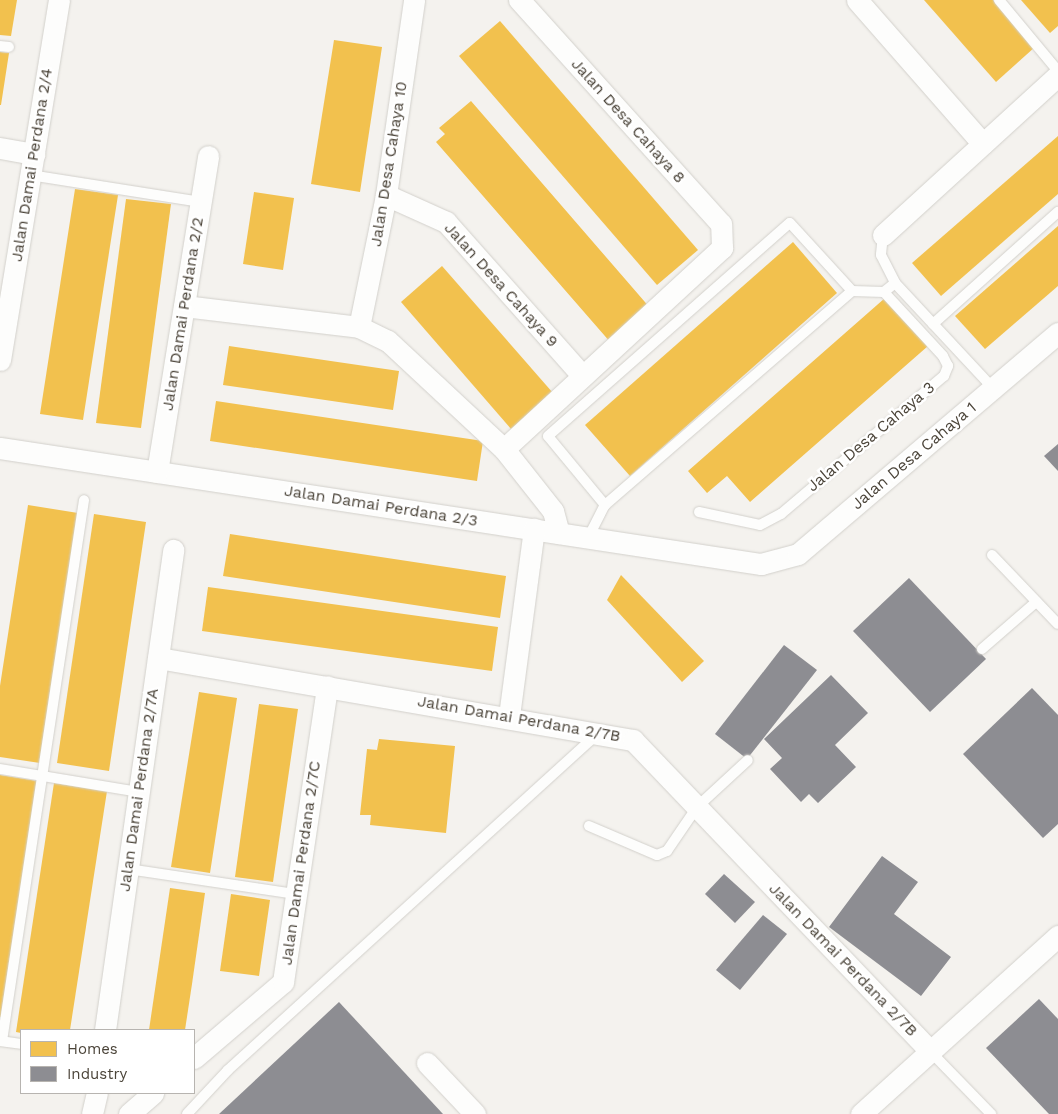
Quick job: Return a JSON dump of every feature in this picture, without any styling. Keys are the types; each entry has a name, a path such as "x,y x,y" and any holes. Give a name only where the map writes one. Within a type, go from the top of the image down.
{"street":[{"name":"Jalan Damai Perdana 2/4","path":"0,360 59,0"},
{"name":"Jalan Desa Cahaya 10","path":"359,327 386,195 414,0"},
{"name":"Jalan Desa Cahaya 8","path":"519,0 721,224 722,248 582,374"},
{"path":"857,0 983,144"},
{"path":"883,235 1058,75"},
{"path":"0,148 34,154"},
{"name":"Jalan Damai Perdana 2/2","path":"157,472 208,156"},
{"name":"Jalan Desa Cahaya 9","path":"386,195 446,222 582,374"},
{"path":"184,306 359,327 388,340 504,449 553,511 559,533"},
{"name":"Jalan Desa Cahaya 1","path":"762,564 798,554 1058,333"},
{"path":"504,449 582,374"},
{"name":"Jalan Damai Perdana 2/3","path":"0,448 589,536 762,564"},
{"path":"509,716 534,529"},
{"name":"Jalan Damai Perdana 2/7A","path":"105,1029 173,550"},
{"name":"Jalan Damai Perdana 2/7B","path":"158,658 600,731 633,740 930,1051"},
{"name":"Jalan Damai Perdana 2/7C","path":"195,1057 283,982 326,686"},
{"path":"860,1114 1058,936"},
{"path":"427,1063 475,1114"},
{"path":"92,1114 97,1094"},
{"path":"128,1114 152,1094"}],"lane":[{"path":"999,0 1058,71"},
{"path":"30,174 201,202"},
{"path":"933,324 1058,212"},
{"path":"605,505 548,436 790,223 852,291"},
{"path":"883,235 881,255 895,283 994,389"},
{"path":"589,536 605,505 852,291 884,292 895,283"},
{"name":"Jalan Desa Cahaya 3","path":"698,512 760,525 781,514 944,376 948,366 943,356 884,292"},
{"path":"20,1044 1,1041 84,500"},
{"path":"992,555 1058,624"},
{"path":"982,649 1036,602"},
{"path":"187,1114 228,1070 600,731"},
{"path":"589,826 657,855 667,851 697,807 748,760"},
{"path":"0,768 139,792"},
{"path":"128,869 296,894"},
{"path":"930,1051 991,1114"}],"building: Homes":[{"path":"0,0 17,0 11,36 0,35"},
{"path":"924,0 993,0 1035,47 996,82"},
{"path":"1021,0 1058,0 1058,26 1050,33"},
{"path":"500,21 698,250 657,285 459,56"},
{"path":"334,40 382,47 360,192 311,184"},
{"path":"0,52 9,53 1,105 0,105"},
{"path":"471,101 651,309 611,343 436,142 445,134 439,128"},
{"path":"1058,136 1058,194 941,296 912,263"},
{"path":"75,189 118,195 83,420 40,414"},
{"path":"254,192 294,198 283,270 243,264"},
{"path":"126,199 171,204 141,428 96,423"},
{"path":"1058,226 1058,286 985,349 955,316"},
{"path":"793,242 837,293 630,476 585,425"},
{"path":"442,266 553,393 511,429 401,302"},
{"path":"885,298 928,346 750,502 727,476 707,493 688,471"},
{"path":"229,346 399,371 393,410 223,385"},
{"path":"216,401 483,441 477,481 210,441"},
{"path":"28,505 78,513 40,763 0,757 0,686"},
{"path":"94,514 146,522 109,771 57,763"},
{"path":"230,534 506,576 500,618 223,576"},
{"path":"621,575 704,661 682,682 607,600"},
{"path":"208,587 498,627 492,671 202,631"},
{"path":"199,692 237,698 210,873 171,867"},
{"path":"259,704 298,709 273,882 235,877"},
{"path":"379,739 455,746 446,833 370,825 371,815 360,815 367,749 377,750"},
{"path":"0,775 37,781 1,1017 0,1017"},
{"path":"54,783 107,791 70,1029 20,1029 20,1033 16,1032"},
{"path":"170,888 205,893 185,1029 149,1029"},
{"path":"231,894 270,900 259,976 220,971"}],"building: Industry":[{"path":"1058,444 1058,471 1044,456"},
{"path":"909,578 986,659 930,712 853,631"},
{"path":"784,645 817,670 747,759 715,734"},
{"path":"831,675 868,713 835,745 856,767 818,803 809,794 801,802 770,769 782,758 764,739"},
{"path":"1032,688 1058,715 1058,824 1043,838 963,754"},
{"path":"882,856 918,882 894,914 951,957 921,996 829,927"},
{"path":"724,874 755,902 735,923 705,894"},
{"path":"763,915 787,934 740,990 716,970"},
{"path":"1039,999 1058,1019 1058,1114 1049,1114 986,1048"},
{"path":"339,1002 443,1114 219,1114"}]}
